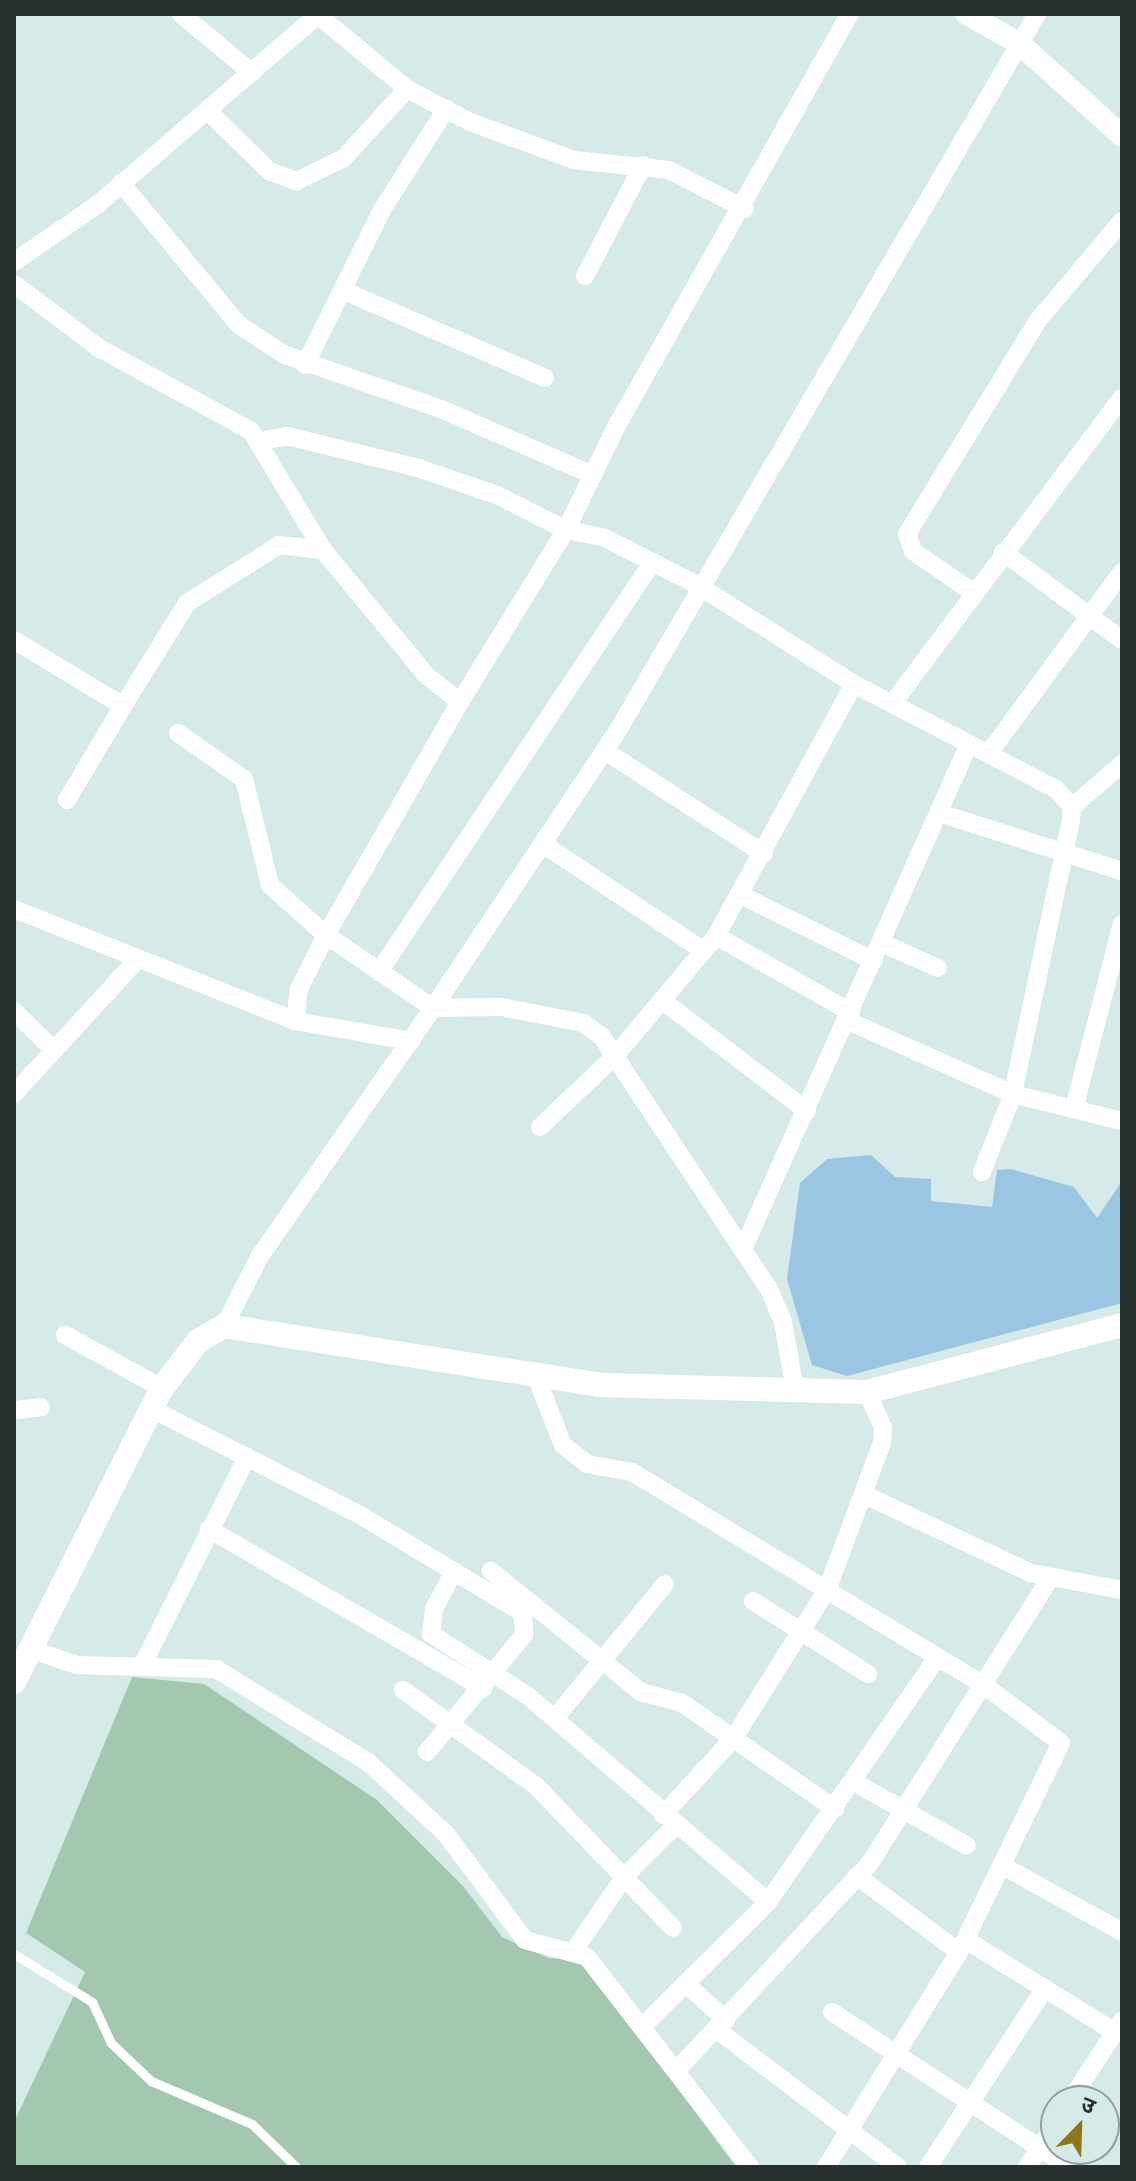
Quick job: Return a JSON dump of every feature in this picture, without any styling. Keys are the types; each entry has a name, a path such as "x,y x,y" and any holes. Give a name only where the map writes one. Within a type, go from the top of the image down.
{"main road":[{"path":"14,1682 157,1398 198,1341 224,1326 600,1385 867,1392 1122,1325"}],"street":[{"path":"181,14 252,73"},
{"path":"14,262 67,230 209,112 318,14 407,89 446,109 574,160 643,165 688,176 745,209"},
{"path":"295,1021 299,989 326,935 460,702 566,530 593,475 745,209 850,14"},
{"path":"967,14 1020,44 1122,136"},
{"path":"224,1326 260,1256 411,1041 605,751 1037,14"},
{"path":"209,112 269,171 297,181 344,158 407,89"},
{"path":"305,365 342,290 446,109"},
{"path":"585,276 643,165"},
{"path":"121,183 239,325 305,365 441,409 593,475"},
{"path":"974,593 913,551 907,534 1014,355 1122,221"},
{"path":"14,284 99,348 260,441 323,550 426,675 460,702"},
{"path":"342,290 545,378"},
{"path":"892,704 1003,552 1120,406"},
{"path":"260,441 287,436 418,468 467,483 566,530 603,537 699,586 854,684 1056,789 1072,807"},
{"path":"67,800 187,603 279,545 323,550"},
{"path":"1003,552 1122,640"},
{"path":"379,972 652,563"},
{"path":"989,753 1088,614 1122,572"},
{"path":"14,640 123,706"},
{"path":"540,1127 615,1056 716,936 764,854 854,684"},
{"path":"178,733 244,779 260,870 326,935 433,1008 501,1007 573,1021 602,1037 743,1249 783,1322 795,1390"},
{"path":"743,1249 850,1016 969,744"},
{"path":"605,751 764,854"},
{"path":"982,1172 1013,1094 1072,807 1122,764"},
{"path":"939,813 1060,857 1122,871"},
{"path":"543,844 704,951"},
{"path":"741,895 874,961"},
{"path":"14,909 295,1021 411,1041"},
{"path":"1074,1109 1122,924"},
{"path":"716,936 850,1016 1013,1094 1122,1121"},
{"path":"882,943 938,968"},
{"path":"14,1094 137,960"},
{"path":"663,1001 807,1111"},
{"path":"14,1011 53,1049"},
{"path":"65,1335 247,1457 454,1571 527,1618 496,1673 427,1752"},
{"path":"535,1374 563,1445 587,1464 632,1472 936,1659 984,1685 1061,1743 962,1946 897,2058 826,2167"},
{"path":"575,1949 625,1876 733,1739 803,1638 827,1590 865,1495 883,1427 867,1392"},
{"path":"14,1410 41,1407"},
{"path":"143,1664 247,1457"},
{"path":"865,1495 1049,1580 1122,1590"},
{"path":"209,1529 483,1688"},
{"path":"454,1571 431,1617 431,1634 496,1673 555,1718 768,1902"},
{"path":"491,1571 641,1692 682,1703 835,1809"},
{"path":"676,2071 857,1876 903,1811 1049,1580"},
{"path":"555,1718 665,1584"},
{"path":"753,1601 803,1638 868,1674"},
{"path":"32,1650 77,1665 143,1664 216,1669 316,1727 406,1791 525,1940 575,1949 642,2027 750,2167"},
{"path":"642,2027 768,1902 854,1782 936,1659"},
{"path":"403,1690 536,1786 673,1928"},
{"path":"854,1782 966,1845"},
{"path":"1003,1866 1122,1932"},
{"path":"857,1876 962,1946 1118,2026 1080,2085"},
{"path":"686,1984 721,2025 849,2133 898,2167"},
{"path":"928,2167 1045,1988"},
{"path":"832,2012 897,2058 971,2101 1040,2148 1027,2167"}],"lane":[{"path":"14,1954 92,2002 111,2043 151,2081 252,2124 296,2167"}],"green space":[{"path":"132,1677 204,1684 377,1800 463,1886 502,1937 549,1958 584,1961 736,2167 14,2167 14,2122 85,1972 26,1933"}],"water":[{"path":"871,1155 895,1177 931,1179 931,1201 992,1207 997,1170 1011,1169 1074,1187 1097,1218 1122,1181 1122,1303 847,1376 812,1365 787,1279 800,1183 827,1159"}]}
